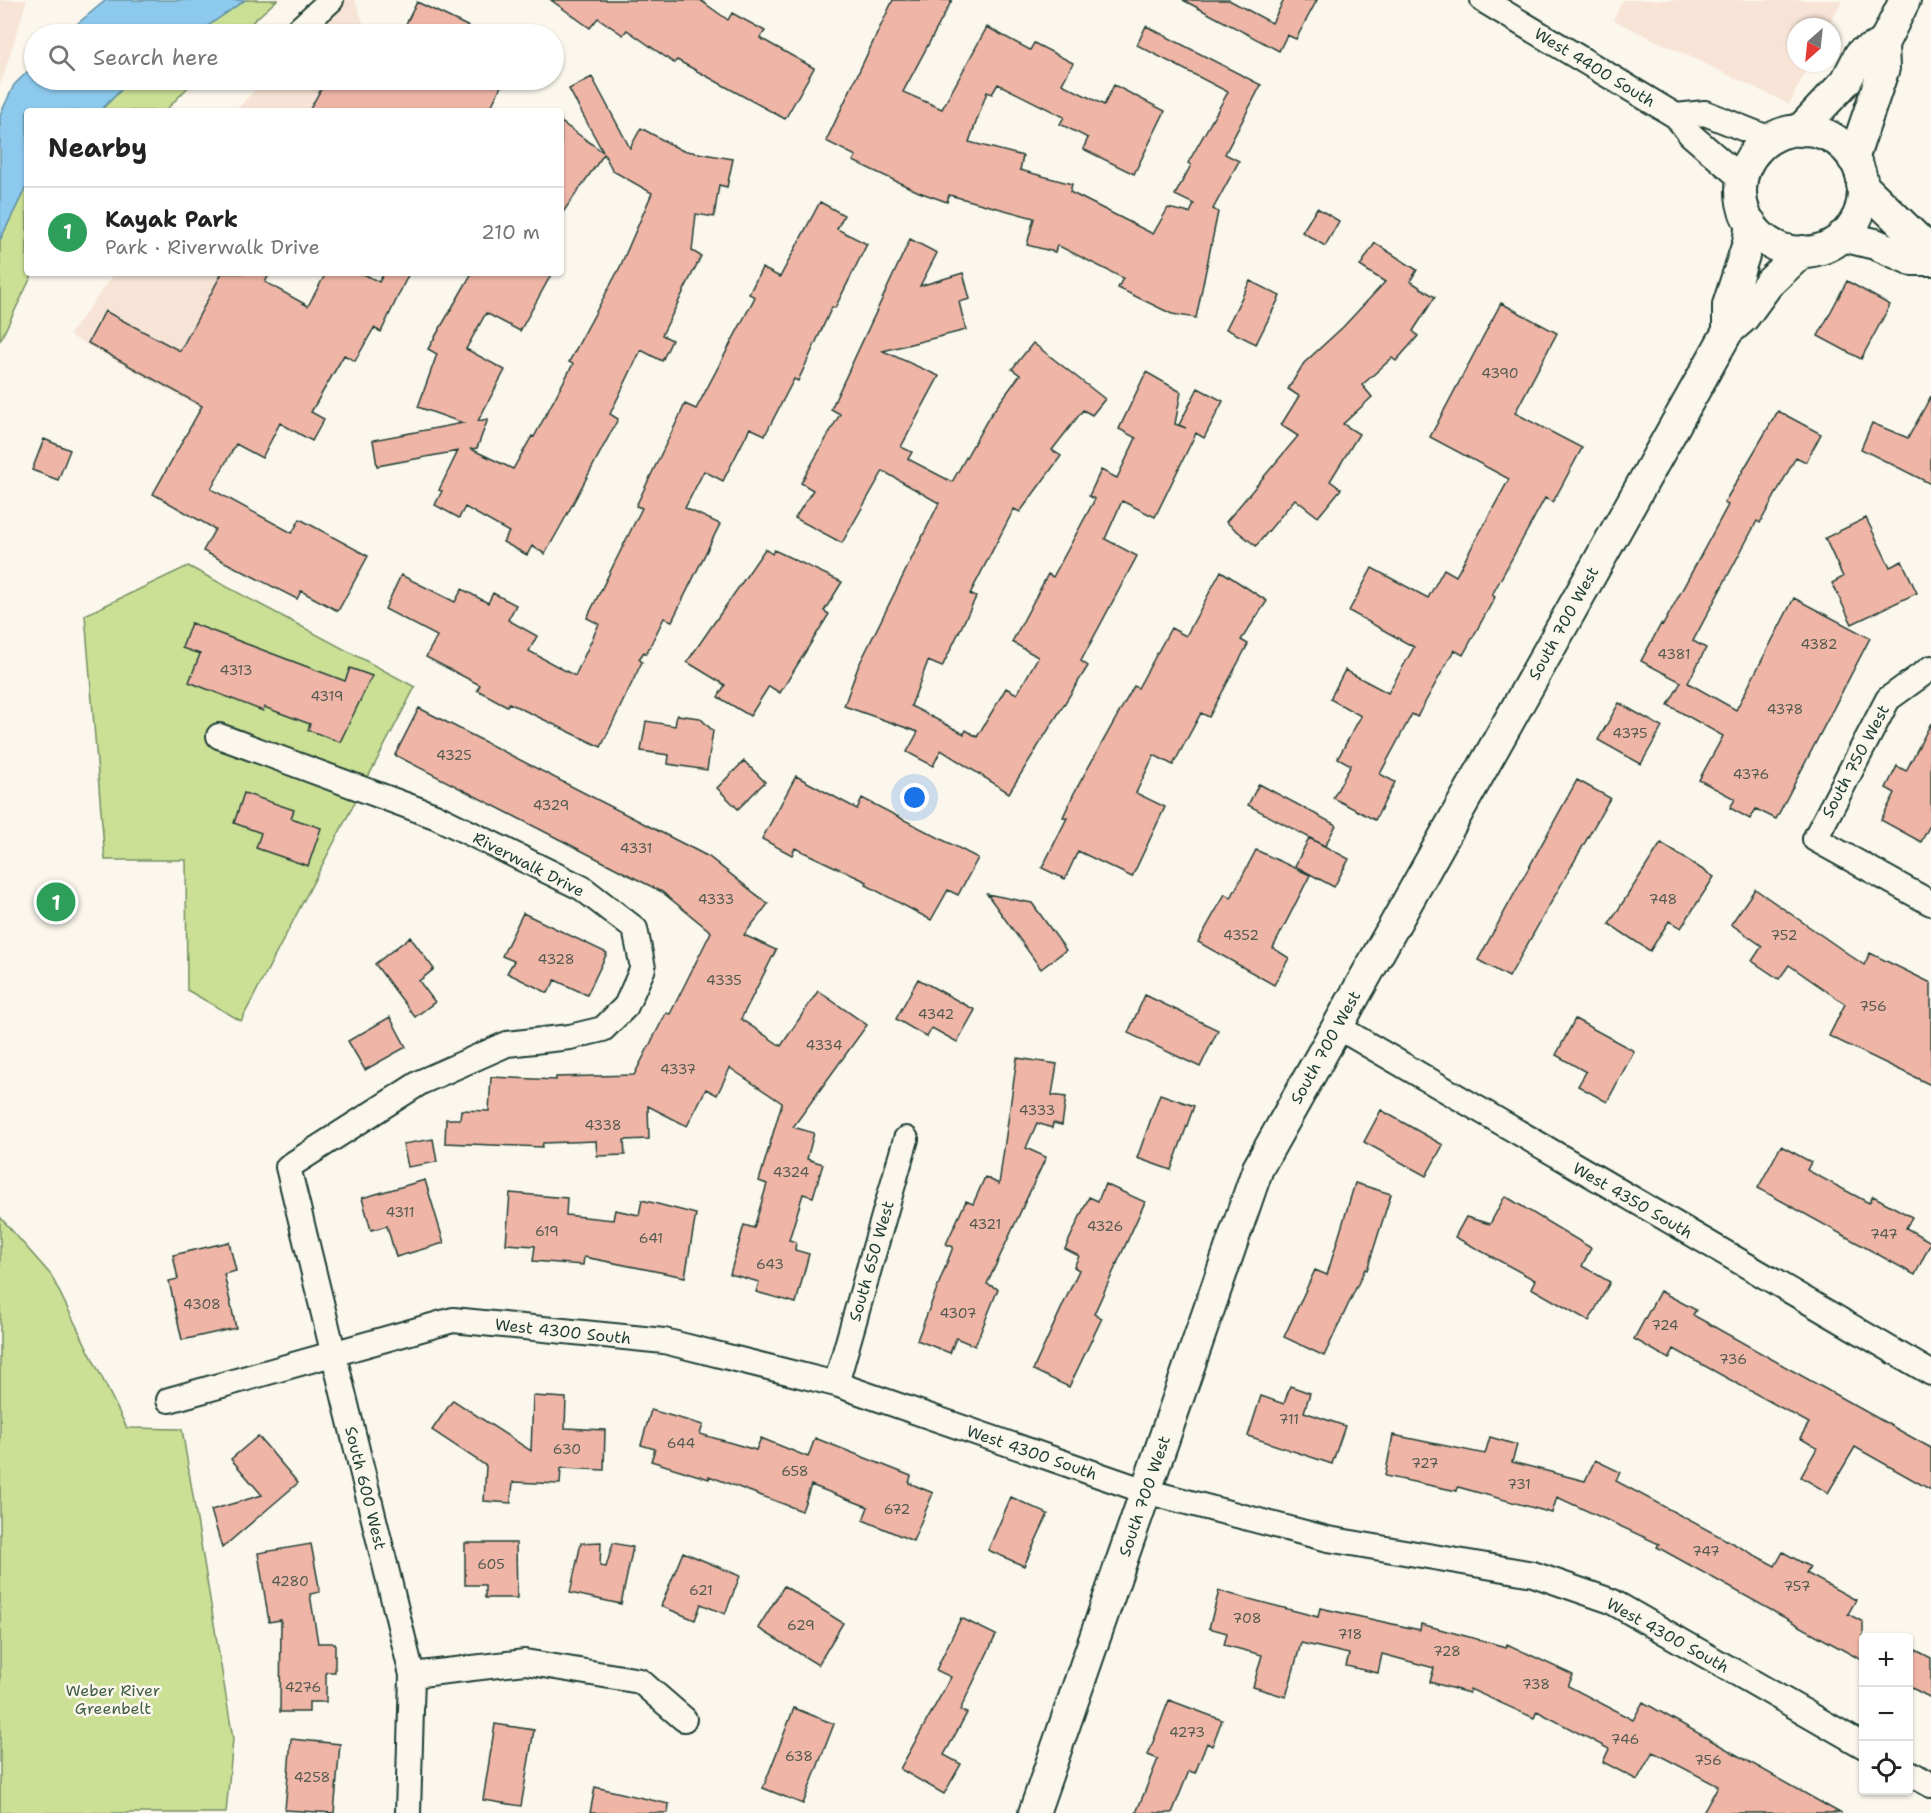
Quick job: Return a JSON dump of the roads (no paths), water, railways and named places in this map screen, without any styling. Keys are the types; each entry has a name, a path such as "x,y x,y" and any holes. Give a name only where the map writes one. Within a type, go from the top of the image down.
{"street":[{"path":"305,24 331,0"},
{"name":"West 4400 South","path":"1483,0 1676,116 1690,134 1743,180"},
{"path":"1905,0 1883,44 1884,68 1857,172 1862,209 1842,236 1816,250 1795,251 1774,245 1757,232 1751,223 1741,194 1743,180 1753,154 1770,139 1799,131 1822,132 1839,141 1857,172 1931,252"},
{"path":"1799,131 1846,81 1860,54 1883,44"},
{"path":"1676,116 1704,113 1770,139"},
{"name":"South 700 West","path":"1728,331 1728,306 1746,252 1751,223"},
{"path":"1842,236 1875,244 1912,260 1931,260"},
{"name":"South 700 West","path":"1034,1813 1258,1168 1728,331 1744,317 1767,284 1803,251"},
{"name":"South 750 West","path":"1931,668 1888,699 1815,839 1931,903"},
{"name":"Riverwalk Drive","path":"219,736 435,816 582,888 635,928 643,968 626,1006 603,1029 570,1037 507,1044 421,1082 288,1167"},
{"name":"West 4350 South","path":"1336,1026 1931,1373"},
{"name":"South 650 West","path":"836,1384 906,1139"},
{"name":"South 600 West","path":"288,1167 412,1676 408,1813"},
{"name":"West 4300 South","path":"169,1400 453,1320 664,1341 836,1384 1145,1491 1328,1539 1533,1574 1611,1601 1859,1744"},
{"path":"412,1676 525,1662 640,1681 684,1719"},
{"path":"1913,1775 1931,1785"}],"water":[{"path":"106,0 245,0 210,24 77,24"},
{"path":"24,75 24,90 121,90 103,108 24,108 24,191 0,240 0,115 14,85"}],"place":[{"name":"Kayak Park","path":"56,902"}],"park label":[{"name":"Weber River Greenbelt","path":"113,1699"}]}
